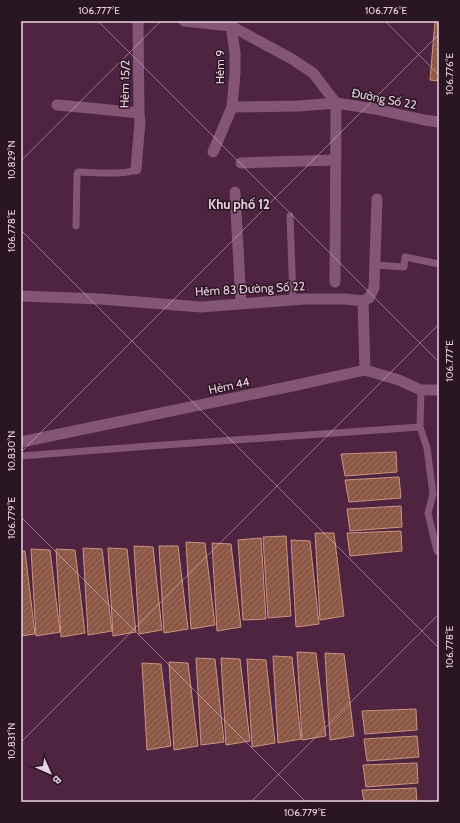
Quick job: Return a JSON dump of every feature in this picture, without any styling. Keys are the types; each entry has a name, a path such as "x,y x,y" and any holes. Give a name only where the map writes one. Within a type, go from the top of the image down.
{"street":[{"name":"Hẻm 15/2","path":"57,105 139,113 138,21"},
{"name":"Đường Số 22","path":"184,21 231,26 292,59 313,73 336,103 439,122"},
{"name":"Hẻm 9","path":"213,152 232,107 235,53 231,26"},
{"path":"232,107 299,106 336,103 335,282"},
{"path":"136,169 140,122 139,113"},
{"path":"242,162 336,160"},
{"path":"235,192 241,303"},
{"path":"365,370 364,301 369,298 374,288 377,199"},
{"name":"Hẻm 83 Đường Số 22","path":"21,296 100,299 201,307 294,300 346,299 364,301"},
{"name":"Hẻm 44","path":"21,442 365,370 399,380 421,390 439,390"}],"lane":[{"path":"76,226 78,172 133,172 136,169"},
{"path":"290,216 294,300"},
{"path":"374,265 404,267 405,257 439,264"},
{"path":"421,390 420,427 427,448 436,494 428,513 437,550 439,552"},
{"path":"21,456 420,427"}],"building":[{"path":"435,21 439,21 439,81 430,80"},
{"path":"396,452 397,472 345,476 341,454"},
{"path":"399,477 401,498 349,502 345,480"},
{"path":"401,506 402,527 350,531 347,509"},
{"path":"401,531 402,551 350,556 347,533"},
{"path":"315,533 334,533 344,616 320,620"},
{"path":"286,536 291,616 268,618 263,537"},
{"path":"261,538 266,619 243,620 238,540"},
{"path":"291,540 310,541 319,624 296,627"},
{"path":"186,542 205,543 215,625 191,629"},
{"path":"212,543 231,544 241,627 217,631"},
{"path":"134,546 153,547 162,630 139,634"},
{"path":"159,546 178,546 188,629 164,633"},
{"path":"83,548 102,549 112,631 88,635"},
{"path":"108,548 127,549 136,632 113,636"},
{"path":"31,549 50,550 60,632 36,636"},
{"path":"56,549 75,550 85,633 61,637"},
{"path":"21,551 25,551 35,634 21,636"},
{"path":"297,652 316,653 326,736 302,740"},
{"path":"325,653 344,654 354,736 330,740"},
{"path":"273,656 292,657 301,739 278,743"},
{"path":"196,658 215,659 224,742 201,745"},
{"path":"221,658 240,659 250,741 226,745"},
{"path":"247,659 266,660 275,743 252,747"},
{"path":"169,662 188,663 198,746 174,750"},
{"path":"142,663 161,664 171,746 147,750"},
{"path":"416,709 417,730 365,734 362,711"},
{"path":"417,736 419,757 367,761 364,739"},
{"path":"417,763 418,783 366,787 363,765"},
{"path":"416,788 417,802 364,802 362,790"}],"district":[{"name":"Khu phố 12","path":"239,204"}]}
